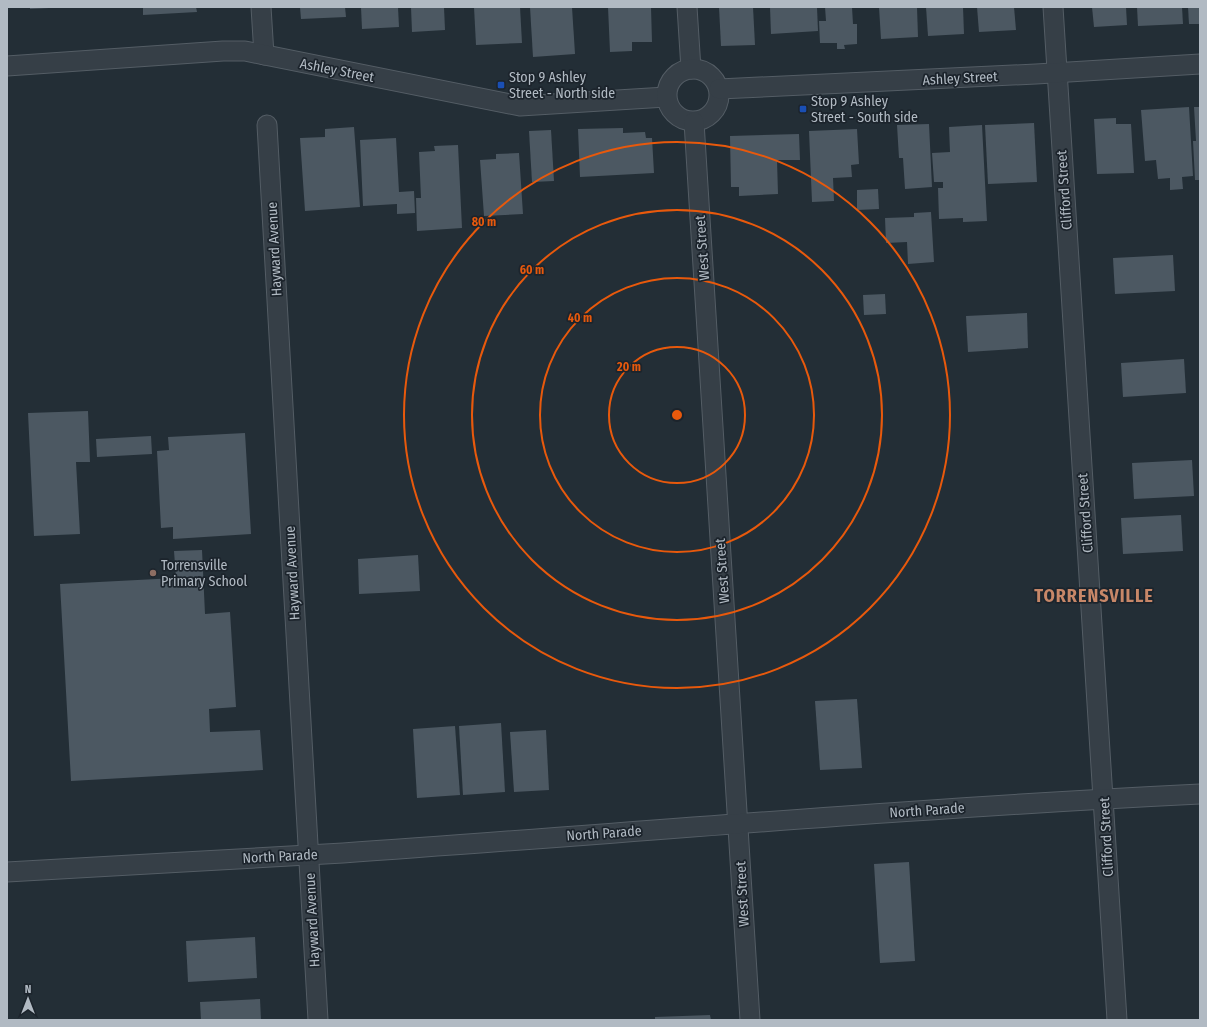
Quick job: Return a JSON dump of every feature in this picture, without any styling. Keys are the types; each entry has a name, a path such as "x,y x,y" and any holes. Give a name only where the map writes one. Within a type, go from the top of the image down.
{"street":[{"path":"261,7 264,55"},
{"path":"687,7 691,69"},
{"name":"Clifford Street","path":"1053,7 1117,1020"},
{"name":"Ashley Street","path":"7,66 223,51 245,51 520,106 666,97"},
{"name":"Ashley Street","path":"719,89 1056,73 1200,64"},
{"path":"691,69 700,70 709,74 716,81 720,98 717,108 706,119 694,122 684,121 674,114 668,105 666,97 667,89 671,80 680,72 691,69"},
{"name":"West Street","path":"694,122 750,1020"},
{"name":"Hayward Avenue","path":"267,125 318,1020"},
{"name":"North Parade","path":"7,872 308,855 738,822 1104,798 1200,794"}],"building":[{"path":"30,7 49,7 49,8 30,9"},
{"path":"143,7 196,7 197,12 143,15"},
{"path":"300,7 345,7 346,17 301,19"},
{"path":"361,7 398,7 399,27 362,29"},
{"path":"411,7 444,7 445,30 412,32"},
{"path":"474,7 520,7 522,43 476,45"},
{"path":"530,7 572,7 575,54 533,57"},
{"path":"608,7 651,7 652,42 632,42 632,51 610,52"},
{"path":"719,7 753,7 755,45 721,46"},
{"path":"770,7 817,7 818,31 771,34"},
{"path":"825,7 852,7 853,24 857,24 857,44 844,45 845,49 837,49 837,43 820,43 819,21 826,21"},
{"path":"879,7 917,7 918,37 881,39"},
{"path":"926,7 963,7 964,34 928,36"},
{"path":"977,7 1014,7 1016,30 979,32"},
{"path":"1092,7 1126,7 1127,25 1094,27"},
{"path":"1137,7 1182,7 1183,24 1138,26"},
{"path":"1188,7 1200,7 1200,24 1189,24"},
{"path":"1189,107 1193,176 1182,177 1183,189 1170,190 1170,178 1158,179 1156,160 1145,161 1141,110"},
{"path":"1194,107 1200,107 1200,180 1195,180 1193,141 1196,141"},
{"path":"1116,118 1116,124 1131,124 1134,173 1097,174 1094,119"},
{"path":"1034,123 1037,182 988,184 985,125"},
{"path":"929,124 932,187 905,189 903,158 899,158 897,125"},
{"path":"982,125 987,221 963,222 963,218 939,219 938,188 943,188 943,182 934,182 932,153 950,152 949,127"},
{"path":"354,127 360,207 305,211 300,138 325,137 325,129"},
{"path":"623,128 623,133 645,132 646,138 652,138 654,173 580,177 578,129"},
{"path":"857,129 859,164 851,165 852,177 833,178 834,201 812,202 809,131"},
{"path":"551,130 554,181 532,182 529,131"},
{"path":"799,134 800,160 777,160 778,194 739,196 739,187 731,187 730,136"},
{"path":"396,138 399,192 414,191 415,213 397,214 397,204 363,206 360,140"},
{"path":"458,145 462,228 417,231 416,198 421,198 419,152 435,151 434,146"},
{"path":"519,153 523,214 484,216 480,160 496,159 496,154"},
{"path":"878,189 879,209 857,210 857,190"},
{"path":"931,212 934,262 908,264 907,242 886,243 885,218 914,217 914,213"},
{"path":"1173,255 1175,291 1115,294 1113,258"},
{"path":"885,294 886,314 864,315 863,295"},
{"path":"1027,313 1028,348 968,352 966,316"},
{"path":"1184,359 1186,393 1123,397 1121,363"},
{"path":"88,411 90,462 76,462 80,534 34,536 28,413"},
{"path":"245,433 251,534 173,539 173,527 161,528 157,451 169,450 168,437"},
{"path":"151,436 152,454 97,457 96,439"},
{"path":"1192,460 1194,496 1134,499 1132,463"},
{"path":"1181,515 1183,551 1123,554 1121,518"},
{"path":"202,550 205,614 230,612 236,707 209,709 210,732 260,730 263,770 71,781 60,584 176,578 174,551"},
{"path":"418,555 420,591 359,594 358,559"},
{"path":"857,699 862,768 820,770 815,701"},
{"path":"501,723 505,792 463,795 459,726"},
{"path":"455,726 460,795 417,798 413,729"},
{"path":"546,730 549,790 514,792 510,732"},
{"path":"909,862 915,961 880,963 874,864"},
{"path":"255,937 257,978 188,982 186,941"},
{"path":"260,999 261,1020 201,1020 200,1002"},
{"path":"710,1015 711,1020 655,1020 655,1017"}],"place":[{"name":"Stop 9 Ashley Street - North side","path":"501,85"},
{"name":"Stop 9 Ashley Street - South side","path":"803,109"},
{"name":"Torrensville Primary School","path":"153,573"}],"district":[{"name":"TORRENSVILLE","path":"1094,596"}]}
